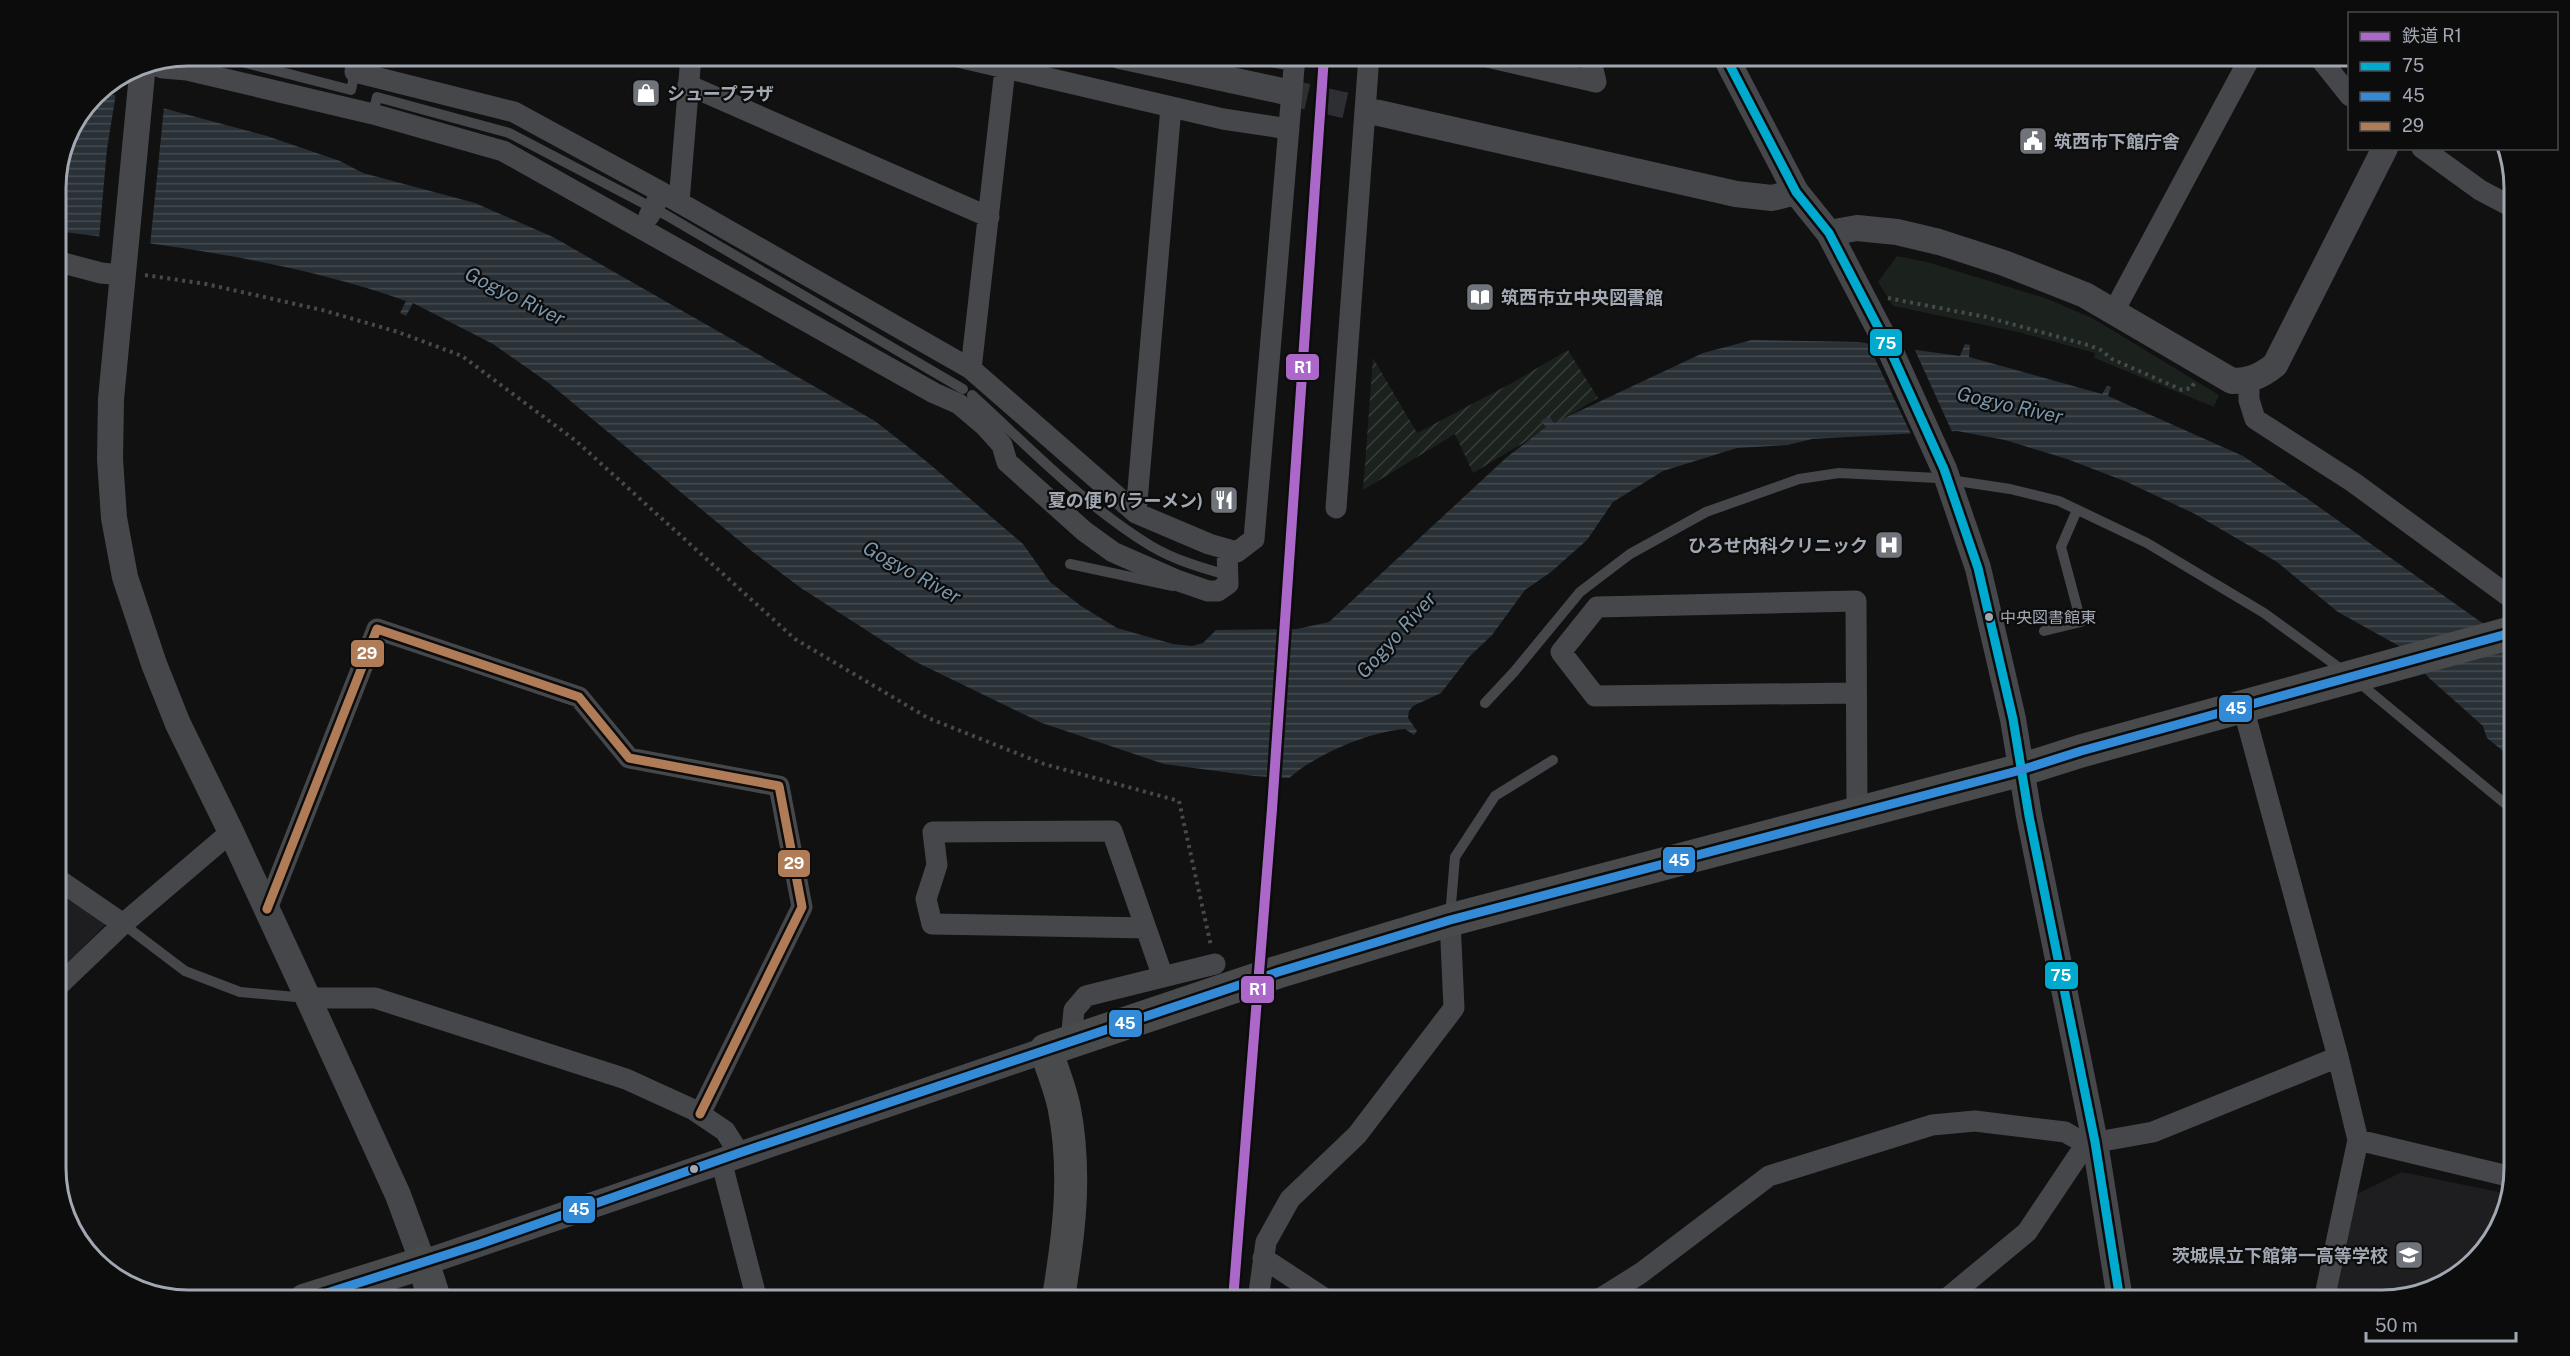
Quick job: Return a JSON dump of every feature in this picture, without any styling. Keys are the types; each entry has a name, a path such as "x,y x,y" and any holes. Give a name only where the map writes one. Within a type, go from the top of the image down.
{"main road":[{"path":"1059,1290 1072,1194 1071,1150 1063,1105 1058,1045 1269,975 1450,920 2021,770 2080,751 2504,635"},
{"path":"337,1290 423,1263 432,1290"}],"street":[{"path":"363,66 514,112 934,393 970,388"},
{"path":"658,208 688,85 690,66"},
{"path":"993,66 1171,108 1289,129"},
{"path":"1166,66 1282,91"},
{"path":"154,71 373,114 503,151 658,208 970,388 1136,513 1237,552 1254,539 1294,66"},
{"path":"1336,508 1368,66"},
{"path":"1527,66 1596,82 1592,66"},
{"path":"1730,66 1796,192 1829,233 1872,298 1946,475 1978,568 2001,661 2118,1290"},
{"path":"2114,311 2246,66"},
{"path":"2326,66 2348,95"},
{"path":"1005,69 970,388 985,426 1002,445 1007,462 1084,531 1113,552 1179,582 1218,591 1228,584 1227,549"},
{"path":"144,74 111,399 110,459 114,518 125,577 178,724 267,909 398,1195 423,1263 1058,1045 1074,1010 1086,996 1215,964"},
{"path":"688,85 989,217"},
{"path":"1136,513 1171,108"},
{"path":"1379,113 1745,196 1772,198 1796,192"},
{"path":"1829,233 1857,228 1873,228 1940,242 2039,276 2085,295 2232,381 2249,380 2259,377 2275,365 2384,150"},
{"path":"2425,150 2480,190 2504,203"},
{"path":"66,264 100,273 123,269"},
{"path":"2249,380 2249,400 2255,419 2353,482 2504,593"},
{"path":"1856,693 1595,696 1561,652 1597,607 1856,601 1857,812"},
{"path":"267,909 377,629 579,697 629,758 780,786 802,907 700,1114"},
{"path":"2243,707 2338,1057 2358,1140 2326,1290"},
{"path":"1146,928 932,924 926,899 937,865 933,832 1112,831 1146,928 1163,977"},
{"path":"66,978 123,924 231,832"},
{"path":"66,885 123,924"},
{"path":"1259,1290 1266,1242 1290,1199 1358,1135 1454,1008 1450,920"},
{"path":"308,998 375,998 626,1079 700,1114 725,1131 755,1290"},
{"path":"1614,1290 1641,1273 1768,1176 1847,1150 1932,1125 1955,1121 1975,1121 2065,1132 2091,1143 2153,1132 2338,1057"},
{"path":"2358,1140 2504,1175"},
{"path":"1958,1290 2027,1233 2091,1143"},
{"path":"1263,1258 1312,1290"}],"lane":[{"path":"258,66 351,90 356,66"},
{"path":"373,114 377,97 509,133 666,215 970,388 1072,487 1117,522 1152,546 1172,556 1220,573"},
{"path":"1485,703 1514,672 1580,592 1630,554 1706,512 1799,479 1839,473 1946,475 2059,501 2147,543 2245,602 2356,675 2504,802"},
{"path":"2044,631 2082,622 2061,547 2077,510"},
{"path":"1070,564 1165,585 1200,588"},
{"path":"1450,920 1455,857 1495,796 1553,760"},
{"path":"123,924 185,970 240,992 308,998"}],"path":[{"path":"123,269 144,275 206,284 322,310 398,332 462,356 576,441 795,639 928,718 1044,764 1179,801 1215,964"},
{"path":"1872,298 1986,317 2055,335 2101,350 2112,359 2182,390 2192,388 2198,377"}],"shaded area":[{"path":"1897,256 1927,262 2048,299 2094,319 2219,395 2214,407 2094,358 2095,353 2018,332 1893,306 1878,282"},
{"path":"1568,350 1598,398 1473,473 1455,434 1363,490 1373,358 1417,433 1510,384"},
{"path":"66,898 107,923 66,964"},
{"name":"茨城県立下館第一高等学校","path":"2402,1172 2502,1193 2498,1207 2483,1236 2462,1260 2443,1274 2413,1286 2398,1289 2335,1290 2357,1194"}],"water":[{"name":"Gogyo River","path":"111,94 267,136 340,161 363,173 475,203 553,237 875,421 926,461 1023,544 1050,582 1081,606 1117,628 1173,644 1192,646 1203,643 1216,630 1297,629 1329,622 1507,457 1546,427 1541,421 1549,416 1554,423 1703,353 1752,340 1858,342 1960,356 1965,344 1970,345 1969,357 2102,394 2107,386 2111,387 2108,396 2243,456 2504,636 2504,752 2487,738 2483,726 2429,678 2399,646 2338,612 2277,562 2195,514 2127,482 2067,459 2005,440 1957,431 1812,439 1788,445 1737,448 1663,471 1613,502 1587,540 1551,572 1525,590 1492,635 1469,657 1441,693 1413,706 1408,718 1417,731 1414,735 1405,729 1359,739 1328,753 1289,778 1254,776 1164,764 1042,723 914,661 801,588 753,552 550,384 493,344 413,303 406,316 400,313 406,301 363,287 277,265 66,232 66,180 72,149 91,114"}],"pier":[{"path":"116,93 164,107 150,246 99,239 107,149"},
{"path":"1866,340 1913,346 1953,434 1912,436"}],"tunnel":[{"path":"1282,91 1379,113"}],"rail line":[{"name":"R1","path":"1234,1290 1272,809 1323,66"}],"transit line":[{"name":"75","path":"1730,66 1796,192 1829,233 1891,352 1944,469 1978,568 2013,719 2029,816 2095,1142 2118,1290"},
{"name":"29","path":"267,909 377,629 579,697 629,758 779,786 802,907 700,1114"},
{"name":"45","path":"336,1290 480,1244 739,1153 1278,972 1450,920 2021,770 2081,751 2504,635"}],"place":[{"name":"シュープラザ","path":"646,93"},
{"name":"筑西市下館庁舎","path":"2033,141"},
{"name":"筑西市立中央図書館","path":"1480,297"},
{"name":"夏の便り(ラーメン)","path":"1224,500"},
{"name":"ひろせ内科クリニック","path":"1889,545"},
{"name":"中央図書館東","path":"1989,617"},
{"name":"茨城県立下館第一高等学校","path":"2409,1255"}]}
